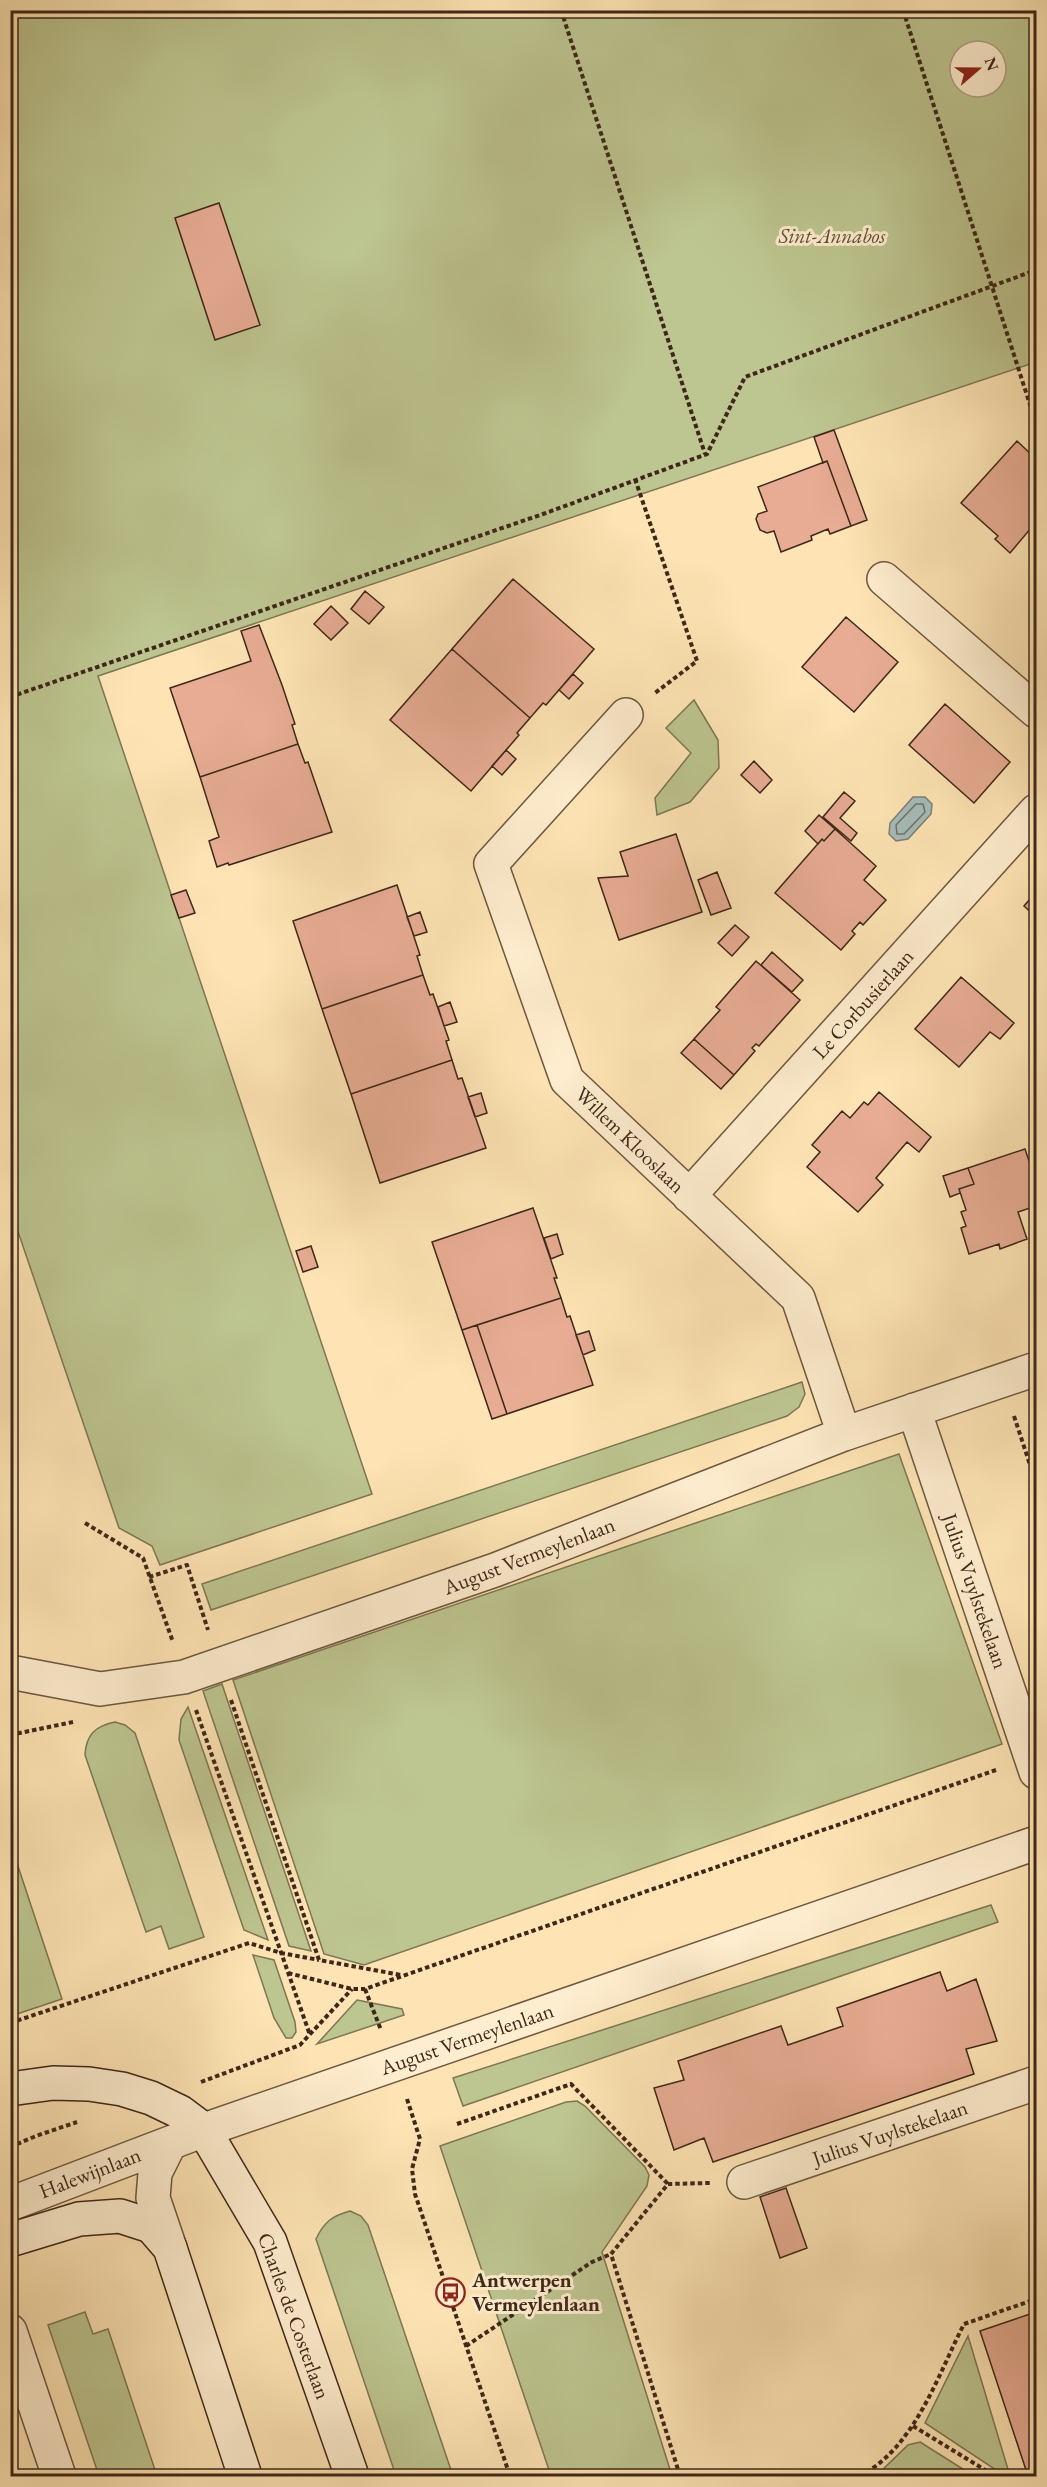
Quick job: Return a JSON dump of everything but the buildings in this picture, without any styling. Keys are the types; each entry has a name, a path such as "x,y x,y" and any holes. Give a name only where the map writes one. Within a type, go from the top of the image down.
{"street":[{"path":"884,579 1036,711"},
{"name":"Willem Klooslaan","path":"626,715 491,864 567,1080 798,1298 844,1434"},
{"name":"Le Corbusierlaan","path":"689,1196 1036,811"},
{"name":"August Vermeylenlaan","path":"10,1672 100,1689 188,1688 219,1665 495,1570 844,1434 1036,1369"},
{"name":"Julius Vuylstekelaan","path":"914,1410 1034,1765"},
{"name":"August Vermeylenlaan","path":"170,2143 395,2063 1036,1843"},
{"path":"10,2089 53,2083 89,2084 122,2089 151,2098 180,2112 204,2130"},
{"name":"Julius Vuylstekelaan","path":"744,2182 1036,2084"},
{"name":"Charles de Costerlaan","path":"204,2130 270,2242 352,2476"},
{"path":"170,2143 155,2173 153,2198 245,2476"},
{"name":"Halewijnlaan","path":"10,2204 170,2143"},
{"path":"10,2240 79,2219 120,2216 151,2226 170,2248"},
{"path":"10,2331 59,2476"}],"path":[{"path":"561,10 705,454"},
{"path":"903,10 991,287 1036,418"},
{"path":"10,697 543,514 705,454 745,377 1036,270"},
{"path":"626,715 697,661 635,479"},
{"path":"1002,1380 1036,1483"},
{"path":"84,1523 143,1558 310,2035 352,1989"},
{"path":"149,1577 187,1565 319,1960"},
{"path":"288,1973 352,1989 365,1989 1034,1765"},
{"path":"10,2023 249,1943 281,1953 402,1975"},
{"path":"365,1989 395,2063 420,2139 412,2169 415,2194 510,2476"},
{"path":"456,2124 571,2084 668,2184 744,2182"},
{"path":"466,2346 592,2262 611,2254 668,2184"},
{"path":"611,2254 680,2476"},
{"path":"860,2476 878,2467 913,2426 964,2324 1036,2299"},
{"path":"913,2426 995,2476"}],"green space":[{"name":"Sint-Annabos","path":"10,11 1036,11 1036,362 98,676 372,1494 160,1565 152,1546 119,1528 11,1211"},
{"path":"694,700 718,740 719,768 690,802 657,815 655,798 691,753 666,728"},
{"path":"802,1382 805,1394 799,1407 787,1416 211,1610 202,1584"},
{"path":"899,1454 1002,1744 364,1965 324,1954 233,1680"},
{"path":"222,1684 311,1951 289,1946 203,1691"},
{"path":"188,1707 268,1940 244,1930 179,1740 181,1719"},
{"path":"115,1722 125,1725 135,1733 204,1937 169,1949 161,1926 146,1932 85,1755 87,1742 93,1732"},
{"path":"11,1845 62,1999 10,2016"},
{"path":"991,1905 998,1922 463,2106 453,2078"},
{"path":"253,1955 274,1960 295,2022 296,2032 292,2038 286,2038 274,2018"},
{"path":"357,2000 402,2009 404,2015 317,2044"},
{"path":"577,2101 585,2106 645,2167 649,2175 647,2186 602,2252 672,2476 551,2476 440,2146 566,2102"},
{"path":"350,2211 361,2216 368,2225 453,2476 396,2476 316,2239 329,2220"},
{"path":"85,2312 93,2334 108,2329 157,2476 99,2476 48,2325"},
{"path":"968,2336 1010,2476 1005,2476 925,2423"},
{"path":"920,2442 974,2476 876,2476 908,2445"}],"water":[{"path":"913,797 925,797 932,804 931,814 908,839 896,841 889,834 890,823"}],"place":[{"name":"Antwerpen Vermeylenlaan","path":"451,2292"}]}
